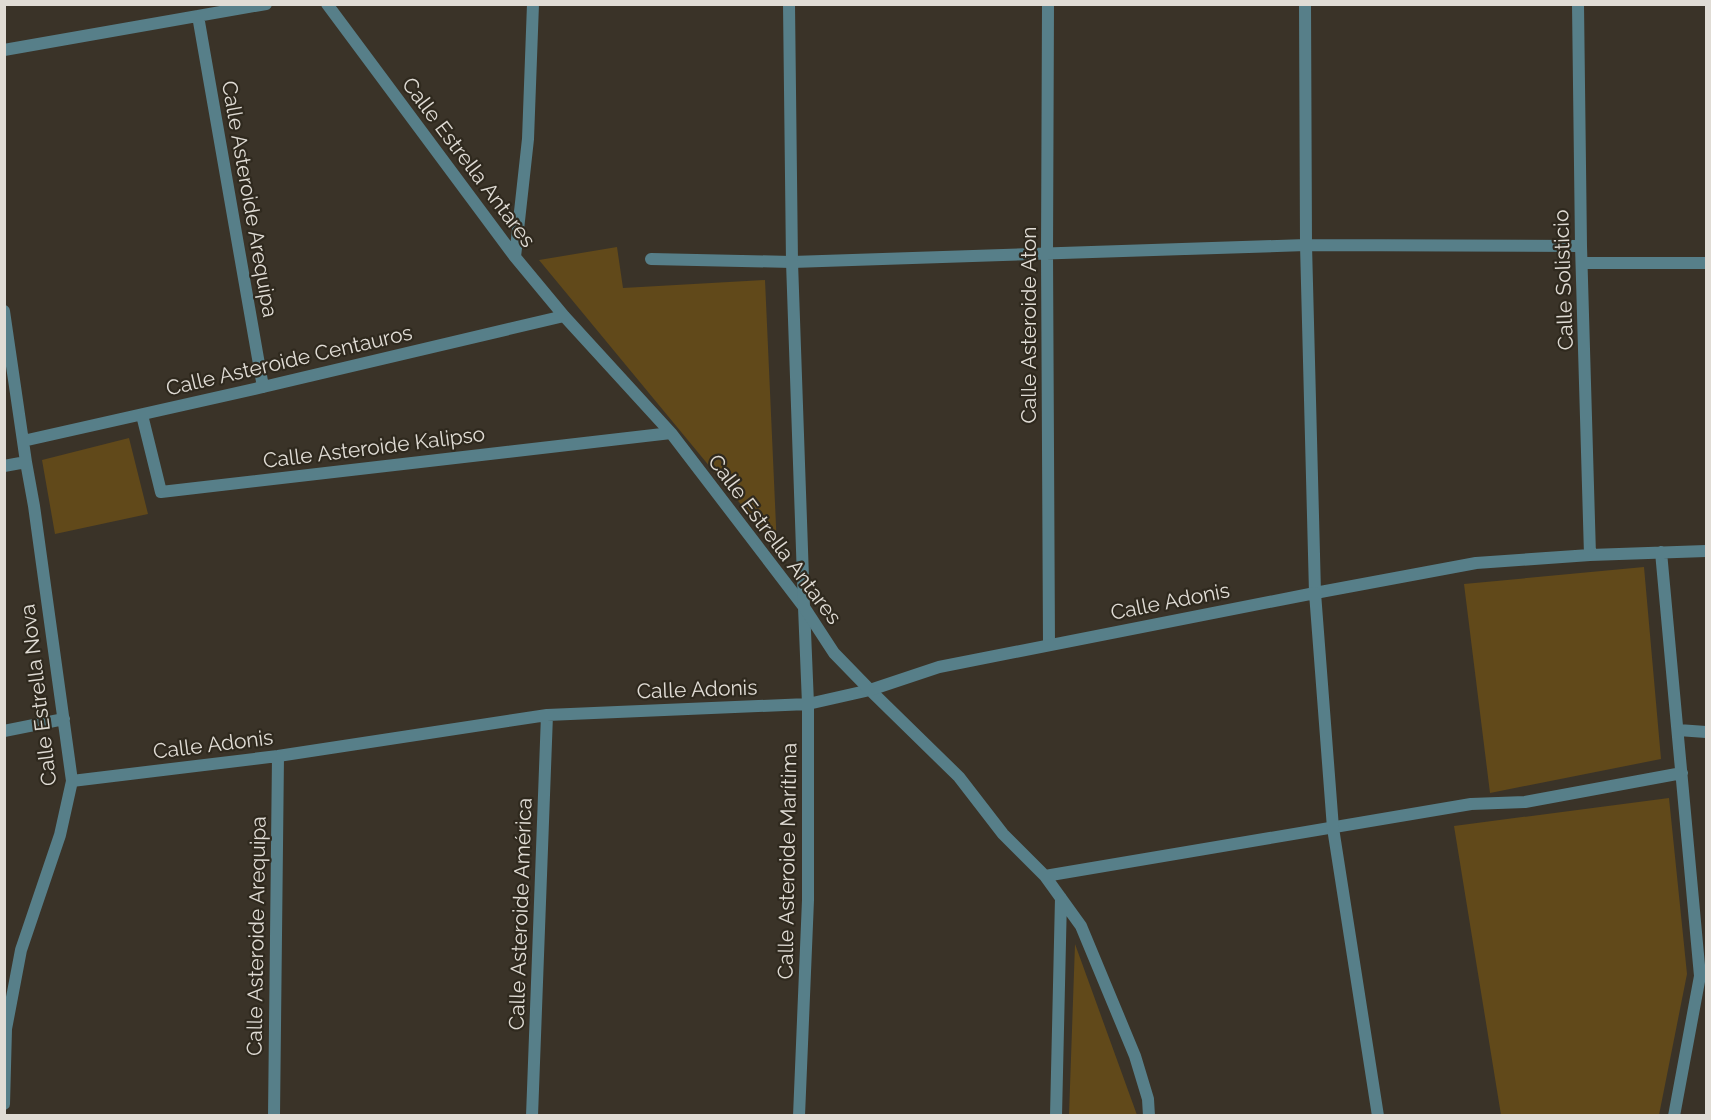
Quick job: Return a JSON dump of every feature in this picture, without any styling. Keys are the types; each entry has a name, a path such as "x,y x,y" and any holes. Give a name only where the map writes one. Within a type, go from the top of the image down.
{"street":[{"path":"4,50 266,4"},
{"name":"Calle Estrella Antares","path":"327,4 515,257 564,316 671,433 804,606 834,653 959,777 1003,834 1045,876 1081,926 1110,992 1135,1056 1148,1099 1149,1116"},
{"path":"515,257 528,139 533,4"},
{"name":"Calle Asteroide Marítima","path":"789,4 792,262 808,704 808,900 800,1116"},
{"name":"Calle Asteroide Aton","path":"1047,4 1049,645"},
{"path":"1305,4 1306,245 1315,593 1333,828 1378,1116"},
{"name":"Calle Solisticio","path":"1578,4 1581,246 1590,555"},
{"name":"Calle Asteroide Arequipa","path":"198,16 263,387"},
{"path":"651,259 792,262 1306,245 1581,246"},
{"path":"1582,263 1707,263"},
{"name":"Calle Estrella Nova","path":"4,311 72,781 60,835 21,950 6,1029 4,1104"},
{"name":"Calle Asteroide Centauros","path":"23,441 564,316"},
{"name":"Calle Asteroide Kalipso","path":"142,415 161,492 671,433"},
{"path":"4,466 26,462"},
{"name":"Calle Adonis","path":"72,781 278,756 547,715 808,704 870,690 939,667 1476,563 1590,555 1707,551"},
{"path":"1660,552 1682,773 1702,932 1700,976 1674,1116"},
{"name":"Calle Asteroide América","path":"532,1116 547,715"},
{"path":"4,731 64,719"},
{"path":"1678,730 1707,732"},
{"name":"Calle Asteroide Arequipa","path":"273,1116 278,756"},
{"path":"1045,876 1472,804 1525,802 1682,773"},
{"path":"1056,1116 1061,898"}],"shaded area":[{"path":"617,247 623,288 765,280 777,548 539,260"},
{"path":"129,438 148,514 55,534 42,460"},
{"path":"1644,567 1661,759 1490,793 1464,584"},
{"path":"1669,798 1687,974 1659,1115 1501,1115 1454,826"},
{"path":"1075,944 1137,1115 1069,1115"}]}
